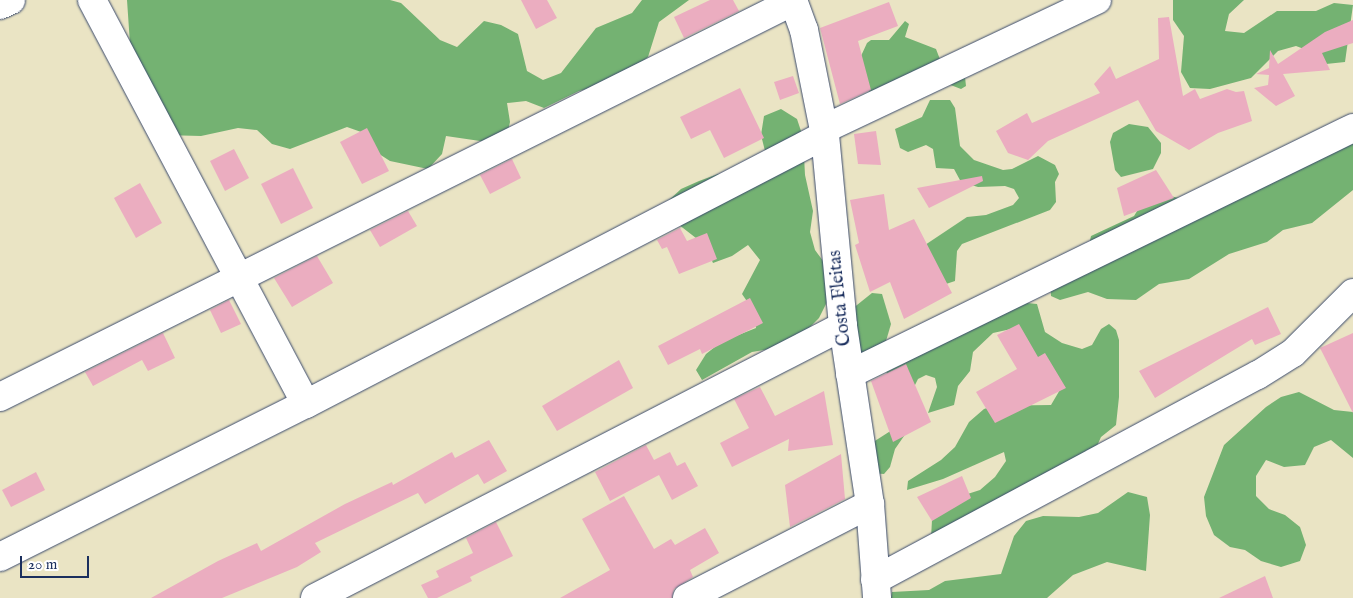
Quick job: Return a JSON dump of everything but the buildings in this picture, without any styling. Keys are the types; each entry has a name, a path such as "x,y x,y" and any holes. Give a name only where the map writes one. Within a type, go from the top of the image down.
{"main road":[{"path":"0,6 11,0"},
{"path":"92,0 306,404"},
{"path":"0,557 306,404 825,132 1097,0"},
{"path":"0,396 239,275 794,1"},
{"name":"Costa Fleitas","path":"794,1 804,30 825,132 842,326 870,504 876,589"},
{"path":"850,374 1353,128"},
{"path":"876,589 1258,375 1293,353 1353,293"},
{"path":"315,598 842,326"},
{"path":"687,598 870,504"}],"green space":[{"path":"127,0 390,0 401,3 440,40 457,47 484,21 501,25 518,34 527,71 543,80 561,73 596,28 632,13 642,0 689,0 659,22 648,57 618,81 579,91 544,108 526,101 507,103 510,122 506,139 487,142 446,136 442,154 428,169 390,161 373,150 364,133 347,127 290,149 272,144 257,130 238,128 201,136 163,135 133,88"},
{"path":"1173,0 1244,0 1229,14 1225,31 1244,33 1277,11 1316,11 1334,3 1353,5 1345,62 1326,64 1312,52 1296,46 1278,51 1251,78 1210,89 1190,88 1181,72 1184,36 1173,20"},
{"path":"905,21 909,24 905,37 936,49 941,62 965,77 966,86 961,89 948,84 893,81 870,92 866,90 861,56 867,43 871,40 889,40"},
{"path":"930,100 950,100 955,108 960,146 974,160 1003,170 1012,169 1038,156 1055,165 1059,174 1055,182 1056,202 1050,210 962,244 957,251 955,281 946,284 919,249 967,217 986,215 1013,205 1019,198 1014,189 1005,186 978,187 961,182 954,169 936,168 933,149 926,145 908,152 900,148 895,129 922,117"},
{"path":"781,109 797,119 803,137 805,175 813,211 810,232 815,250 826,265 827,302 819,318 805,332 770,349 752,352 702,380 696,370 706,354 721,342 756,328 753,310 742,294 760,260 748,245 732,256 713,263 705,245 674,221 667,202 681,189 718,174 736,175 766,155 761,135 764,116"},
{"path":"1129,124 1148,127 1161,143 1161,153 1153,169 1121,177 1115,170 1110,142 1113,133"},
{"path":"1353,126 1353,190 1312,223 1283,230 1267,242 1229,254 1189,279 1159,284 1136,300 1107,299 1088,292 1060,300 1051,296 1050,282 1087,254 1091,236 1134,216 1144,200 1161,194 1188,200"},
{"path":"872,293 882,294 891,324 886,341 871,353 858,353 842,317"},
{"path":"1027,303 1037,304 1045,332 1062,343 1082,349 1092,345 1101,329 1109,324 1116,330 1119,340 1119,397 1116,425 1101,437 1093,455 931,538 932,520 952,499 980,490 995,477 1006,461 1004,452 943,479 907,490 908,481 941,460 955,447 969,422 984,409 993,406 1051,405 1061,388 1011,329 993,333 973,352 970,371 958,386 954,405 928,413 937,387 935,378 926,375 918,379 909,397 911,426 895,449 890,467 884,474 870,473 867,446 892,430 886,366 990,315"},
{"path":"1299,392 1334,410 1353,412 1353,458 1331,440 1314,447 1305,465 1284,467 1266,460 1256,476 1256,496 1269,509 1285,515 1300,527 1306,545 1300,561 1281,567 1261,561 1245,550 1230,547 1214,535 1206,516 1204,497 1224,445 1266,407 1281,397"},
{"path":"1128,492 1147,497 1150,515 1146,571 1107,562 1073,575 1047,598 891,598 892,592 929,590 945,581 1001,574 1014,536 1026,521 1043,516 1079,517 1098,513"}]}
